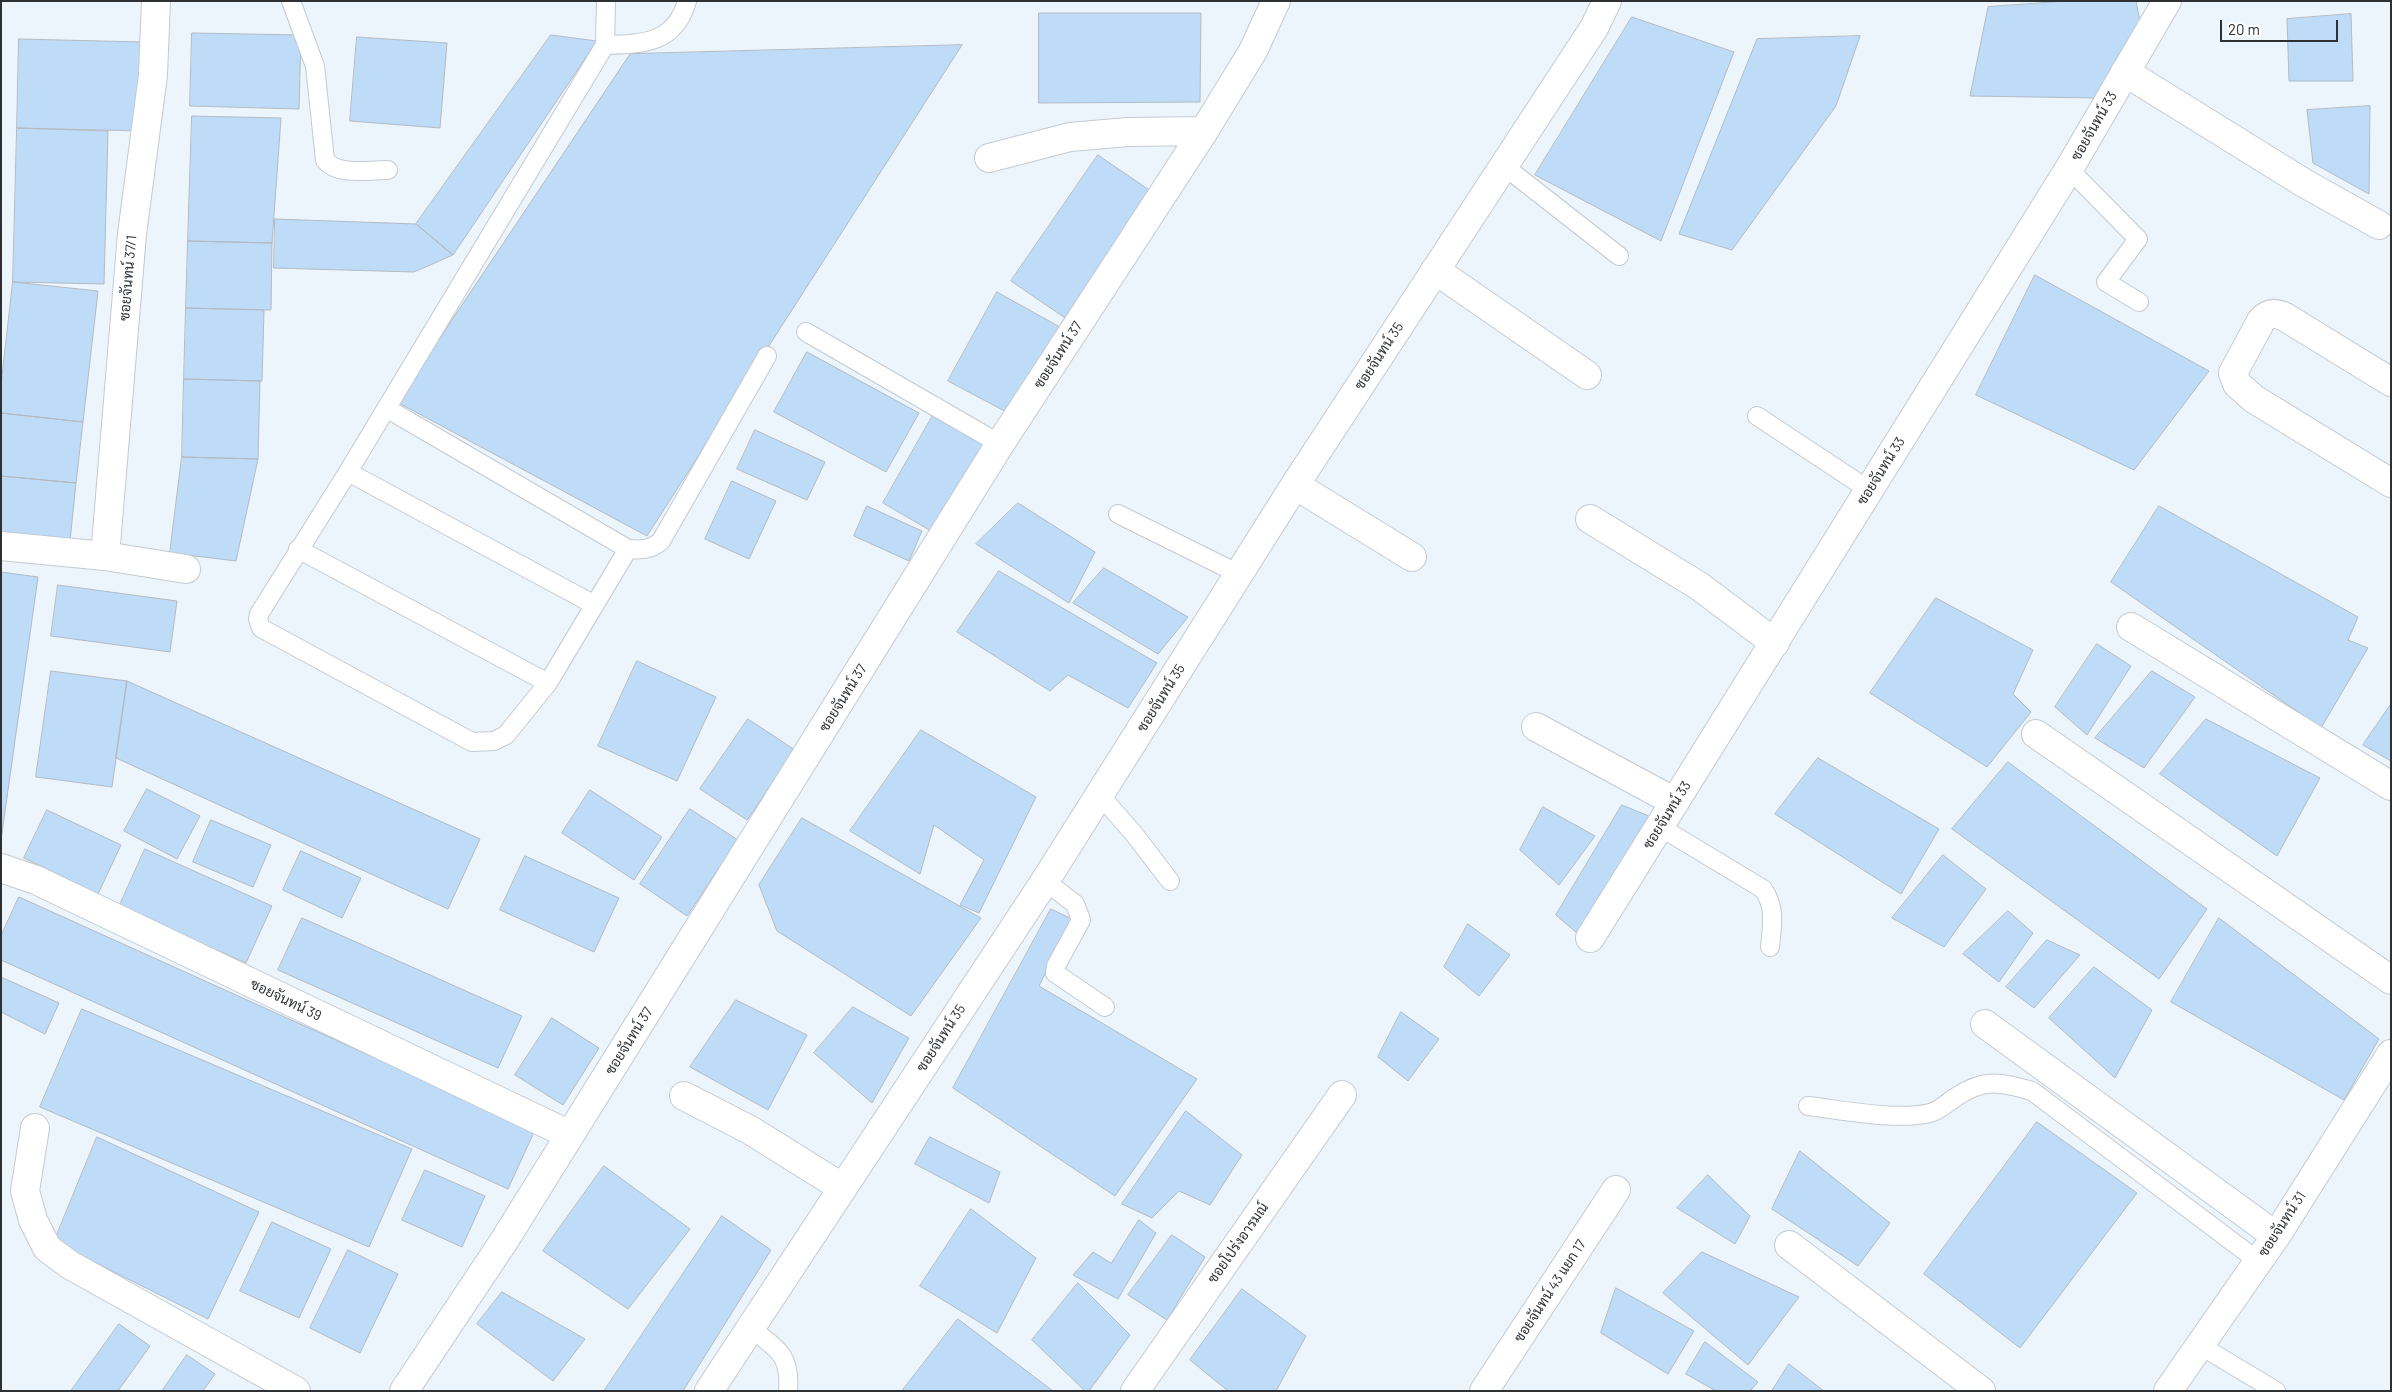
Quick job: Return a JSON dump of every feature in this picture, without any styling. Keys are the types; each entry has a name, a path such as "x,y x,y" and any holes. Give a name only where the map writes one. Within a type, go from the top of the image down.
{"street":[{"name":"ซอยจันทน์ 37/1","path":"106,556 132,234 153,74 156,1"},
{"name":"ซอยจันทน์ 37","path":"404,1391 504,1240 1000,444 1204,132 1253,51 1276,1"},
{"name":"ซอยจันทน์ 35","path":"709,1391 1045,881 1295,484 1594,28 1607,1"},
{"name":"ซอยจันทน์ 33","path":"1590,938 2069,169 2167,1"},
{"path":"2125,72 2304,183 2379,225"},
{"path":"989,158 1070,137 1128,132 1204,132"},
{"path":"1435,270 1587,375"},
{"path":"2391,382 2279,314 2274,313 2266,316 2261,321 2233,373 2236,384 2254,399 2391,483"},
{"path":"1295,484 1412,557"},
{"path":"1590,519 1699,586 1775,643"},
{"path":"1,546 106,556 186,569"},
{"path":"2132,627 2391,786"},
{"path":"1536,728 1675,802"},
{"path":"2036,734 2391,980"},
{"name":"ซอยจันทน์ 39","path":"1,868 36,880 570,1135"},
{"path":"1986,1024 2276,1236"},
{"name":"ซอยจันทน์ 31","path":"2168,1391 2276,1236 2391,1054"},
{"name":"ซอยโปร่งอารมณ์","path":"1135,1391 1342,1095"},
{"path":"684,1096 750,1130 843,1188"},
{"path":"35,1128 24,1191 33,1220 47,1248 70,1265 296,1391"},
{"name":"ซอยจันทน์ 43 แยก 17","path":"1484,1391 1616,1190"},
{"path":"1788,1245 1981,1391"}],"lane":[{"path":"291,1 315,66 325,160 329,165 338,169 388,170"},
{"path":"606,1 605,45 348,472 259,614 261,628 472,742 494,741 506,735 548,683 593,604 628,549"},
{"path":"605,45 638,44 658,39 675,26 687,1"},
{"path":"1504,166 1619,256"},
{"path":"2069,169 2138,239 2106,282 2139,302"},
{"path":"806,332 1000,444"},
{"path":"386,408 628,549 643,550 654,547 661,540 767,356"},
{"path":"1757,416 1869,490"},
{"path":"348,472 593,604"},
{"path":"1118,514 1239,574"},
{"path":"298,549 548,683"},
{"path":"1100,795 1134,834 1170,881"},
{"path":"1660,827 1763,889 1769,898 1773,910 1770,947"},
{"path":"1045,881 1075,904 1081,920 1056,966 1055,972 1105,1007"},
{"path":"1808,1106 1870,1114 1912,1115 1931,1113 1970,1087 1984,1083 2008,1084 2032,1091 2258,1261"},
{"path":"750,1328 779,1350 787,1364 788,1391"},
{"path":"2201,1346 2276,1391"}],"building":[{"path":"2066,1 2136,1 2141,26 2095,98 1970,96 1988,7"},
{"path":"1039,13 1201,13 1200,102 1039,103"},
{"path":"2351,14 2353,81 2289,81 2287,19"},
{"path":"1632,17 1734,52 1661,241 1535,175"},
{"path":"192,33 301,35 299,109 190,106"},
{"path":"551,35 597,41 453,255 416,224"},
{"path":"1860,36 1836,106 1732,250 1679,234 1757,39"},
{"path":"357,37 447,43 440,128 350,121"},
{"path":"19,39 143,42 141,131 17,128"},
{"path":"962,45 647,536 397,402 630,54"},
{"path":"2370,106 2369,194 2313,163 2307,110"},
{"path":"192,116 281,118 272,243 188,241"},
{"path":"17,128 108,131 104,284 13,282"},
{"path":"1098,155 1158,196 1071,322 1011,281"},
{"path":"275,219 416,224 453,255 414,272 274,268"},
{"path":"188,241 272,243 271,310 186,308"},
{"path":"2035,275 2209,371 2134,470 1976,395"},
{"path":"13,282 98,291 83,422 1,413 1,385"},
{"path":"997,292 1060,327 1012,415 948,381"},
{"path":"186,308 264,310 262,381 184,379"},
{"path":"807,352 919,413 886,472 774,412"},
{"path":"184,379 260,381 258,459 182,457"},
{"path":"936,410 991,441 938,535 883,503"},
{"path":"1,413 83,422 76,483 1,476"},
{"path":"755,430 825,462 807,500 737,469"},
{"path":"182,457 258,459 236,561 170,553"},
{"path":"1,476 76,483 70,541 1,534"},
{"path":"732,481 776,501 749,559 705,539"},
{"path":"1018,503 1095,552 1069,603 976,544"},
{"path":"867,506 922,531 909,561 854,536"},
{"path":"2159,506 2358,617 2348,640 2368,648 2321,728 2111,582"},
{"path":"1104,568 1188,617 1158,654 1073,603"},
{"path":"999,571 1157,663 1128,708 1068,675 1050,691 957,632"},
{"path":"1,572 38,577 1,840"},
{"path":"58,585 177,601 170,652 51,636"},
{"path":"1936,598 2033,650 2013,694 2031,712 1987,767 1870,693"},
{"path":"2097,644 2131,666 2087,735 2055,707"},
{"path":"637,661 716,697 677,781 598,746"},
{"path":"51,671 127,681 112,787 36,777"},
{"path":"2152,671 2195,697 2144,768 2095,738"},
{"path":"127,681 480,839 448,909 116,758"},
{"path":"2391,704 2391,761 2363,745"},
{"path":"748,719 795,750 747,820 700,789"},
{"path":"2206,719 2320,778 2277,856 2160,774"},
{"path":"921,730 1036,797 979,913 960,905 984,860 934,825 920,874 850,831"},
{"path":"1818,758 1939,829 1901,894 1775,814"},
{"path":"2008,762 2207,909 2159,979 1952,829"},
{"path":"147,789 200,816 177,859 124,831"},
{"path":"590,790 662,837 634,880 562,833"},
{"path":"1622,805 1651,817 1578,934 1556,915"},
{"path":"1543,807 1595,836 1559,885 1520,850"},
{"path":"690,809 738,840 687,916 640,884"},
{"path":"47,810 121,845 98,894 24,858"},
{"path":"802,818 981,918 911,1016 777,931 759,885"},
{"path":"211,820 271,845 253,887 193,862"},
{"path":"145,849 272,906 246,963 119,907"},
{"path":"301,851 361,878 342,918 283,890"},
{"path":"1943,855 1986,889 1944,947 1892,918"},
{"path":"525,856 619,898 594,952 500,910"},
{"path":"19,897 535,1130 508,1189 1,960 1,936"},
{"path":"1051,909 1072,919 1039,986 1197,1079 1115,1196 953,1088"},
{"path":"2008,911 2033,933 1999,982 1963,954"},
{"path":"302,918 522,1016 498,1068 278,970"},
{"path":"2219,918 2379,1039 2344,1100 2171,1002"},
{"path":"1468,924 1510,955 1479,996 1444,967"},
{"path":"2047,940 2080,955 2034,1008 2006,987"},
{"path":"2094,967 2152,1010 2115,1078 2049,1018"},
{"path":"1,977 59,1003 45,1034 1,1012"},
{"path":"736,1000 807,1035 768,1110 690,1067"},
{"path":"853,1007 909,1038 872,1103 814,1053"},
{"path":"82,1009 412,1149 369,1247 40,1107"},
{"path":"1401,1012 1439,1039 1408,1081 1378,1057"},
{"path":"552,1018 599,1048 563,1105 515,1075"},
{"path":"1186,1111 1242,1155 1210,1205 1179,1191 1152,1218 1122,1204"},
{"path":"2037,1122 2137,1193 2020,1348 1924,1274"},
{"path":"97,1137 259,1212 208,1319 54,1242"},
{"path":"930,1137 1000,1172 989,1203 915,1164"},
{"path":"1800,1151 1890,1223 1858,1266 1772,1209"},
{"path":"604,1166 690,1229 628,1309 543,1251"},
{"path":"425,1170 485,1196 462,1247 402,1220"},
{"path":"1708,1175 1750,1216 1735,1244 1677,1208"},
{"path":"971,1209 1036,1258 997,1333 920,1286"},
{"path":"722,1216 771,1250 683,1391 604,1391"},
{"path":"1139,1220 1156,1233 1118,1299 1073,1275 1093,1252 1111,1263"},
{"path":"272,1222 331,1249 299,1318 240,1291"},
{"path":"1172,1235 1205,1257 1167,1320 1128,1295"},
{"path":"348,1250 398,1274 360,1353 310,1328"},
{"path":"1702,1252 1799,1297 1748,1365 1663,1293"},
{"path":"1078,1283 1130,1335 1089,1391 1085,1391 1032,1340"},
{"path":"1616,1288 1694,1331 1668,1374 1601,1333"},
{"path":"1242,1289 1306,1336 1276,1391 1228,1391 1190,1360"},
{"path":"502,1292 585,1339 553,1381 477,1324"},
{"path":"958,1319 1053,1391 902,1391"},
{"path":"119,1324 150,1346 118,1391 71,1391"},
{"path":"1705,1342 1758,1382 1750,1391 1716,1391 1686,1374"},
{"path":"187,1355 215,1374 203,1391 162,1391"},
{"path":"1789,1364 1824,1391 1772,1391"}]}
